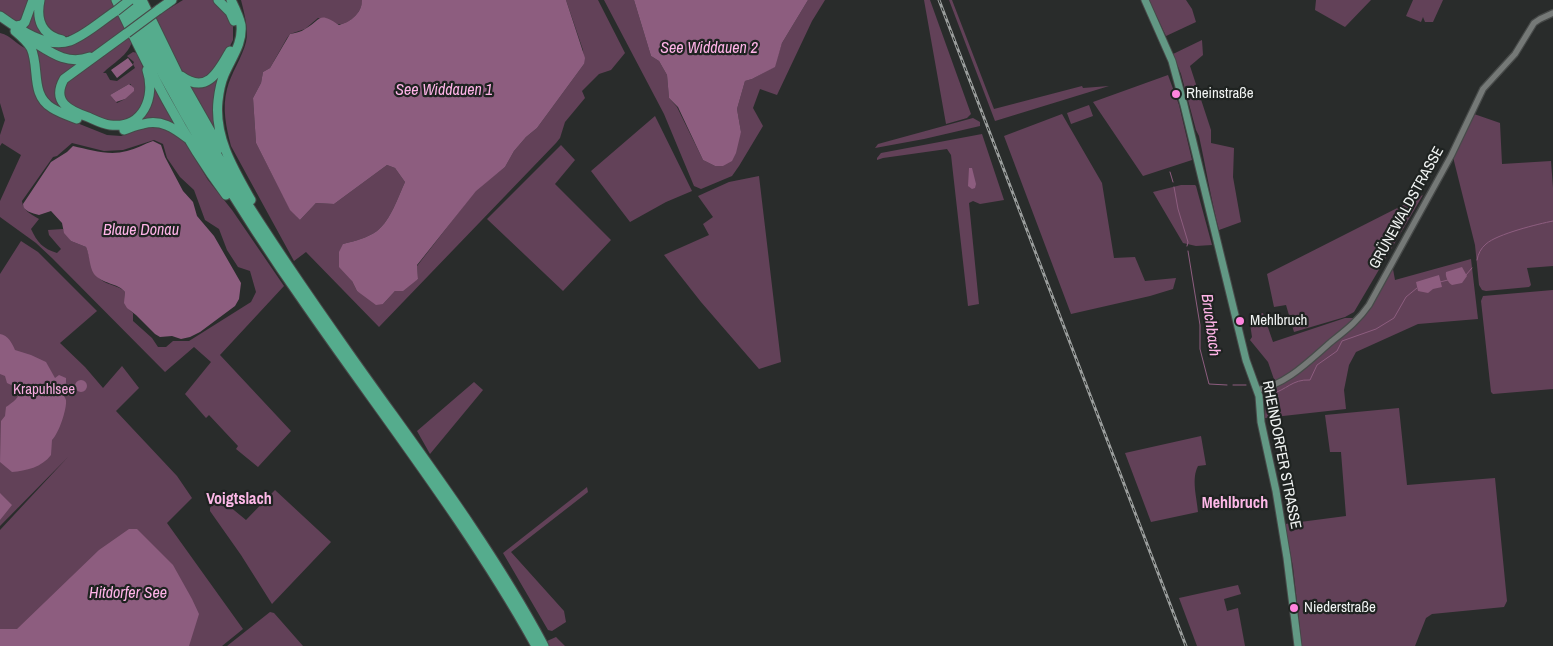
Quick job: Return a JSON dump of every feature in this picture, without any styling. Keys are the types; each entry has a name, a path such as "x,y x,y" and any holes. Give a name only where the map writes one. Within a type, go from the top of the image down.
{"highway":[{"path":"16,28 25,22 34,0"},
{"path":"40,0 38,16 44,30 54,38 69,41"},
{"path":"116,0 140,51 212,176 262,247 287,271"},
{"path":"125,0 168,87 228,189 465,517 519,602 544,646"},
{"path":"0,22 55,44 77,38 132,0 200,128 287,271 456,517 496,578 536,646"},
{"path":"142,0 178,74 233,167 287,271"},
{"path":"140,51 150,79 149,98 146,106 136,118 118,125 102,123 74,112 61,101 60,88 64,80 173,0"},
{"path":"178,74 200,84 207,81 216,73 230,51 235,34 234,23 230,12 218,0"},
{"path":"231,0 238,14 241,32 238,48 224,76 220,89 218,120 221,136 233,167"},
{"path":"0,16 60,58 77,60 97,54"},
{"path":"16,28 31,48 39,93 51,108 108,130 129,129 144,123 161,123 169,125 192,142"}],"main road":[{"name":"RHEINDORFER STRASSE","path":"1143,0 1167,48 1191,131 1243,347 1257,390 1261,422 1276,491 1298,646"}],"street":[{"name":"GRÜNEWALDSTRASSE","path":"1257,390 1268,388 1295,372 1346,332 1361,317 1451,156 1483,89 1515,54 1534,23 1540,18 1553,13"}],"green space":[{"path":"0,0 31,0 24,21 19,24 0,13"},
{"path":"35,0 36,16 59,42 25,29"},
{"path":"41,0 113,0 116,7 81,31 60,36 46,29 40,9"},
{"path":"183,0 214,0 233,22 233,40 228,50 214,73 201,82 184,74 180,69 154,18"},
{"path":"222,0 229,0 237,24 234,16"},
{"path":"241,0 362,0 358,13 351,20 343,24 336,24 318,18 305,29 290,34 287,38 270,68 263,72 261,83 253,98 256,143 290,209 300,220 316,203 334,204 387,165 395,168 405,182 386,221 377,231 361,239 343,244 352,281 357,291 383,304 395,291 418,279 417,266 476,190 505,167 514,151 537,128 584,64 583,50 566,0 598,0 625,53 611,70 599,74 582,91 585,98 565,122 560,138 556,143 379,327 306,252 294,261 231,146 226,125 225,103 229,83 242,54 247,37 246,21"},
{"path":"604,0 634,0 651,56 659,61 667,75 669,98 677,107 703,160 715,166 723,166 741,132 737,109 745,81 774,67 782,43 808,0 825,0 812,21 777,95 760,89 753,108 763,126 739,166 732,176 701,189 694,186 664,114"},
{"path":"924,0 930,0 971,114 967,118 946,124"},
{"path":"949,0 952,0 994,109 1082,86 1083,88 1109,86 995,121"},
{"path":"1149,0 1186,0 1192,9 1196,22 1166,36"},
{"path":"1316,0 1371,0 1345,27 1315,10"},
{"path":"1413,0 1443,0 1433,22 1425,22 1423,17 1421,22 1406,16"},
{"path":"118,12 126,31 95,52 69,57 35,39 54,45"},
{"path":"237,24 238,38 221,76 216,96 215,109 218,140 186,83 200,86 211,82 221,72 236,40"},
{"path":"0,33 27,49 32,60 34,87 57,115 107,135 121,136 147,127 159,126 172,129 183,139 208,180 232,210 284,286 220,355 291,431 258,467 236,449 238,446 209,415 206,418 185,394 211,362 194,347 165,372 52,258 36,243 0,217 0,201 21,155 2,143 0,146 0,135 5,120 0,103","holes":["154,140 163,144 167,158 180,177 194,190 205,220 219,229 227,250 238,267 250,271 256,292 251,302 189,341 173,341 166,347 158,347 152,338 133,321 133,313 126,304 125,292 97,276 92,268 86,247 71,241 63,229 48,230 49,235 61,249 57,253 41,244 31,229 39,219 26,210 22,201 53,157 57,156 72,143 104,151 123,150"]},
{"path":"129,35 132,41 128,50 103,73 106,73 110,80 117,81 135,68 134,62 127,56 133,52 137,53 147,77 147,99 133,117 115,123 75,110 64,100 63,85","holes":["131,84 125,99 117,103 110,95"]},
{"path":"1202,40 1203,55 1190,66 1211,130 1211,143 1234,148 1233,177 1241,222 1219,230 1199,136 1181,74 1173,54"},
{"path":"32,45 61,59 83,61 62,75 64,77 59,85 58,99 61,105 73,114 103,126 88,122 65,112 47,100 42,94 38,82"},
{"path":"1168,75 1179,105 1192,160 1143,176 1093,102"},
{"path":"152,80 179,128 154,120 143,121 122,128 110,127 129,125 143,115 151,99"},
{"path":"1089,105 1093,116 1071,124 1067,113"},
{"path":"1062,114 1102,183 1114,258 1135,257 1145,281 1176,278 1173,289 1071,314 1004,136"},
{"path":"1474,114 1500,123 1502,164 1551,161 1553,266 1527,268 1531,285 1529,287 1486,291 1482,290 1479,285 1475,245 1454,161 1454,156"},
{"path":"655,116 692,191 666,202 630,222 591,171"},
{"path":"973,118 980,122 980,126 875,148 878,144"},
{"path":"982,134 1004,200 980,204 973,201 969,203 979,304 968,306 951,155 947,149 877,160 877,158 881,153"},
{"path":"561,145 575,160 555,184 611,240 563,291 487,219"},
{"path":"759,176 781,362 759,369 701,302 664,255 709,235 703,224 713,217 698,196 729,182"},
{"path":"1181,185 1196,186 1212,245 1196,246 1183,243 1153,192"},
{"path":"1423,195 1354,312 1345,317 1294,332 1286,305 1274,307 1267,274"},
{"path":"21,241 38,252 97,311 60,343 103,388 122,366 139,388 116,411 177,476 192,498 167,523 243,629 222,646 0,646 0,530 68,457 0,526 0,274"},
{"path":"1471,259 1478,319 1418,324 1356,352 1349,365 1344,390 1346,409 1265,418 1266,395 1277,388 1268,362 1250,340 1252,337 1249,317 1263,313 1273,342 1345,318 1361,318 1393,269 1395,280"},
{"path":"1553,290 1553,389 1493,394 1491,392 1481,301 1483,296"},
{"path":"474,382 483,390 430,454 417,431"},
{"path":"1399,408 1407,485 1495,478 1507,601 1504,607 1432,614 1426,618 1415,646 1302,646 1293,567 1285,524 1346,516 1341,452 1330,452 1325,415"},
{"path":"1201,436 1206,465 1198,466 1196,471 1195,489 1198,512 1151,522 1125,453"},
{"path":"587,487 588,492 511,552 564,611 566,622 552,631 548,630 503,553"},
{"path":"275,490 331,542 272,604 210,511 210,508 218,497 246,520"},
{"path":"1238,585 1241,594 1224,599 1227,611 1238,608 1245,646 1197,646 1179,598"},
{"path":"270,612 274,613 303,646 227,646"},
{"path":"556,637 565,646 549,646 547,641"}],"water":[{"name":"See Widdauen 1","path":"362,0 566,0 585,58 584,64 537,128 514,151 505,167 476,191 417,265 418,279 403,291 395,291 383,304 376,305 357,291 352,281 339,267 339,252 343,244 369,236 382,226 394,208 405,182 395,168 387,165 334,204 316,203 300,220 290,210 256,143 253,98 261,83 263,72 270,68 290,34 303,30 323,17 339,25 348,22 358,13"},
{"name":"See Widdauen 2","path":"634,0 808,0 782,43 775,67 745,81 737,109 741,132 732,161 723,166 715,166 703,160 678,107 669,98 667,75 659,61 651,56"},
{"path":"128,58 133,65 117,78 111,70"},
{"path":"129,84 134,88 134,91 125,99 116,102 110,95"},
{"name":"Blaue Donau","path":"153,141 161,145 165,157 183,191 193,202 197,216 214,236 241,283 239,299 235,306 200,332 181,339 172,336 160,337 127,308 124,303 125,292 101,280 94,274 86,247 71,241 64,233 62,223 51,211 39,215 26,210 23,206 51,162 73,146 114,153 130,150"},
{"path":"969,168 972,168 976,184 975,188 972,189 968,186"},
{"path":"1462,267 1467,276 1462,283 1452,285 1449,283 1446,272"},
{"path":"1439,275 1442,287 1433,289 1428,293 1418,291 1416,282"},
{"name":"Krapuhlsee","path":"0,334 11,342 15,350 46,362 55,378 59,375 66,378 66,384 62,392 66,400 64,415 60,427 52,440 51,455 43,463 28,469 12,472 0,462 1,421 5,416 6,407 14,401 20,389 7,383 5,376 0,374"},
{"path":"79,380 83,380 87,386 83,392 79,392 75,388 75,384"},
{"path":"0,493 12,505 0,520"},
{"name":"Hitdorfer See","path":"129,529 137,529 173,565 192,599 199,614 189,646 0,646 0,629 17,629 99,550"}],"waterway":[{"name":"Bruchbach","path":"1170,172 1173,182"},
{"name":"Bruchbach","path":"1174,187 1178,209 1188,242 1187,246"},
{"name":"Bruchbach","path":"1477,260 1481,249 1491,240 1518,230 1553,221"},
{"name":"Bruchbach","path":"1188,251 1200,325 1200,349 1209,384 1227,385"},
{"name":"Bruchbach","path":"1466,275 1472,268"},
{"name":"Bruchbach","path":"1440,282 1448,280"},
{"name":"Bruchbach","path":"1271,394 1299,381 1310,380 1317,365 1337,351 1342,341 1376,329 1394,318 1406,297 1417,288"},
{"name":"Bruchbach","path":"1233,385 1246,385"}],"railway":[{"path":"939,0 1186,646"}],"place":[{"name":"Rheinstraße","path":"1176,94"},
{"name":"Mehlbruch","path":"1240,321"},
{"name":"Niederstraße","path":"1294,608"}],"district":[{"name":"Voigtslach","path":"239,500"},
{"name":"Mehlbruch","path":"1235,504"}]}
